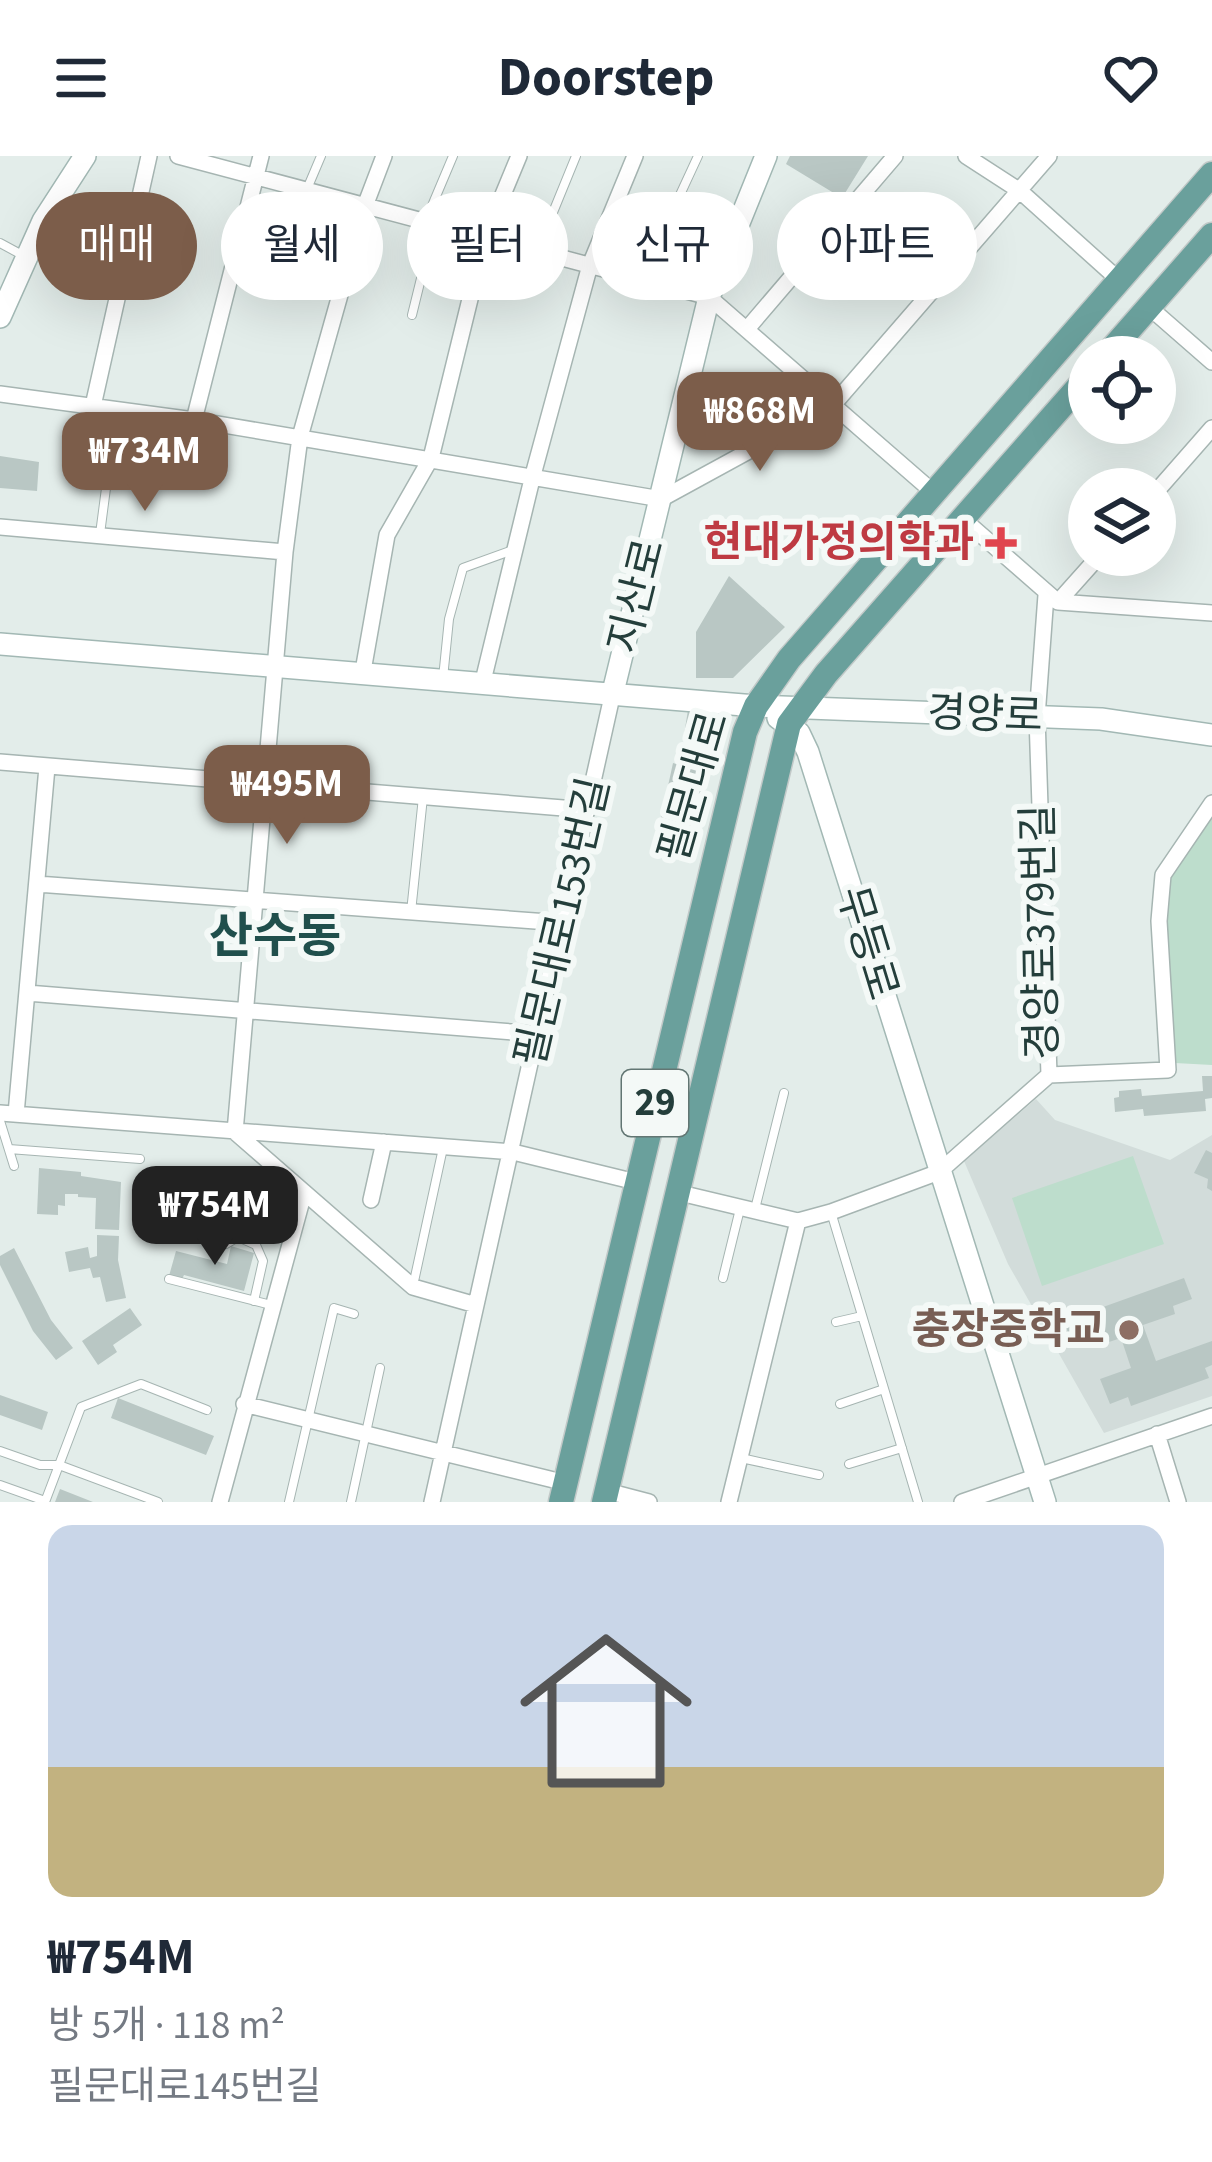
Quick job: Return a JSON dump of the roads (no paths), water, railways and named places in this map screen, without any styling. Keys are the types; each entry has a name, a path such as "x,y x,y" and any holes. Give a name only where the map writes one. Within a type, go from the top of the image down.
{"main road":[{"name":"필문대로","path":"564,1492 733,780 756,706 789,659 1212,174"},
{"path":"1123,336 1212,235"},
{"name":"필문대로","path":"605,1497 794,716 1068,399"}],"street":[{"path":"0,317 25,256 85,156"},
{"path":"93,406 149,156"},
{"path":"178,156 314,192"},
{"path":"194,420 261,156"},
{"path":"504,192 519,156"},
{"path":"483,681 590,266 635,156"},
{"name":"지산로","path":"751,192 766,156"},
{"path":"747,329 895,156"},
{"path":"966,156 1019,191 1119,280"},
{"path":"0,394 194,420 662,499 833,405 1049,156"},
{"path":"369,192 381,162"},
{"path":"568,260 590,266"},
{"path":"235,1132 285,552 300,437 338,300"},
{"path":"363,671 388,535 431,458 470,300"},
{"name":"지산로","path":"614,692 708,300"},
{"path":"713,300 933,492"},
{"path":"1149,307 1212,362"},
{"path":"1176,469 1212,428"},
{"path":"963,518 1052,599 1212,613"},
{"path":"0,526 285,552"},
{"path":"1052,599 1077,576"},
{"name":"경양로379번길","path":"939,1172 1049,1075 1037,717 1052,599"},
{"path":"0,644 756,706"},
{"name":"필문대로153번길","path":"432,1502 614,692"},
{"name":"경양로","path":"756,706 794,716 1037,717 1147,724 1212,735"},
{"name":"무등로","path":"794,716 1045,1502"},
{"path":"0,762 588,810"},
{"path":"47,766 27,993 5,1116 513,1152 636,1182"},
{"path":"1049,1075 1168,1070 1159,921 1163,875 1212,803"},
{"path":"37,884 562,923"},
{"path":"27,993 538,1034"},
{"path":"235,1132 413,1287 476,1305"},
{"path":"371,1200 384,1142"},
{"path":"676,1192 797,1221 939,1172"},
{"path":"220,1502 304,1193"},
{"path":"729,1502 797,1221"},
{"path":"244,1404 444,1452 564,1492"},
{"path":"962,1502 1212,1416"},
{"path":"1157,1434 1178,1502"},
{"path":"605,1497 649,1502"}],"lane":[{"path":"307,190 321,156"},
{"path":"442,192 453,156"},
{"path":"561,192 576,156"},
{"path":"681,192 698,156"},
{"path":"0,242 25,256"},
{"path":"412,315 416,300"},
{"path":"100,536 116,409"},
{"path":"443,678 449,619 463,568 514,550"},
{"path":"411,913 423,797"},
{"path":"723,1278 784,1093"},
{"path":"5,1116 14,1166"},
{"path":"413,1287 444,1146"},
{"path":"9,1149 140,1159"},
{"path":"831,1212 918,1502"},
{"path":"186,1233 226,1244 238,1237 256,1245 263,1261 254,1300"},
{"path":"169,1279 272,1305"},
{"path":"289,1502 334,1308 354,1314"},
{"path":"836,1322 862,1316"},
{"path":"351,1502 380,1368"},
{"path":"0,1484 45,1502 81,1407 141,1384 207,1410"},
{"path":"840,1404 884,1389"},
{"path":"849,1464 902,1448"},
{"path":"0,1451 40,1466 59,1465 158,1502"},
{"path":"740,1458 819,1475"}],"place":[{"name":"현대가정의학과","path":"1001,543"},
{"name":"충장중학교","path":"1129,1330"}],"district":[{"name":"산수동","path":"275,937"}]}
